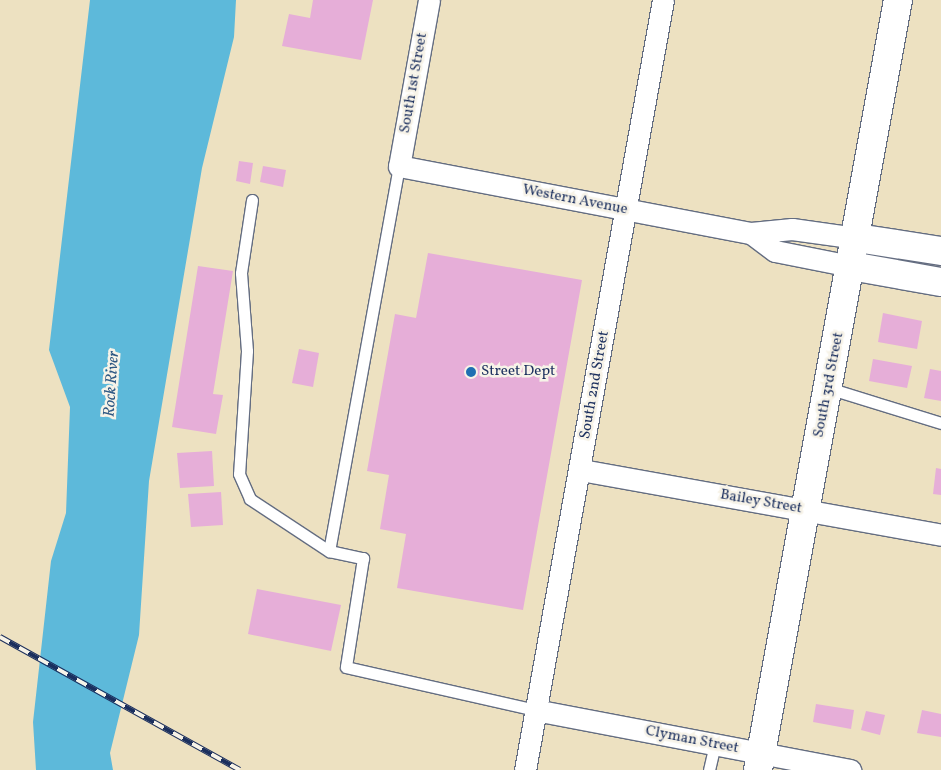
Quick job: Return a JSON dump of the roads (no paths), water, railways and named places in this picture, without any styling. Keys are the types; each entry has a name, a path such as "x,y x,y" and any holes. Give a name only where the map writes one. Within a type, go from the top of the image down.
{"street":[{"name":"South 1st Street","path":"399,166 429,0"},
{"name":"South 2nd Street","path":"525,770 581,470 624,210 663,0"},
{"name":"South 3rd Street","path":"759,762 857,238 898,0"},
{"name":"Western Avenue","path":"399,166 751,233 792,229 941,251"},
{"name":"Western Avenue","path":"751,233 775,251 941,282"},
{"name":"Bailey Street","path":"581,470 941,536"},
{"name":"Clyman Street","path":"535,710 715,744 759,762 850,770"}],"lane":[{"path":"329,551 399,166"},
{"path":"252,200 241,273 247,352 239,474 250,499 329,551 363,558 346,668 535,710"},
{"path":"828,388 941,423"},
{"path":"709,770 715,744"}],"water":[{"name":"Rock River","path":"90,0 236,0 234,37 202,168 149,481 139,635 110,753 113,770 36,770 33,722 51,561 66,513 70,407 49,350"}],"railway":[{"path":"0,637 240,770"}],"place":[{"name":"Street Dept","path":"471,372"}]}
